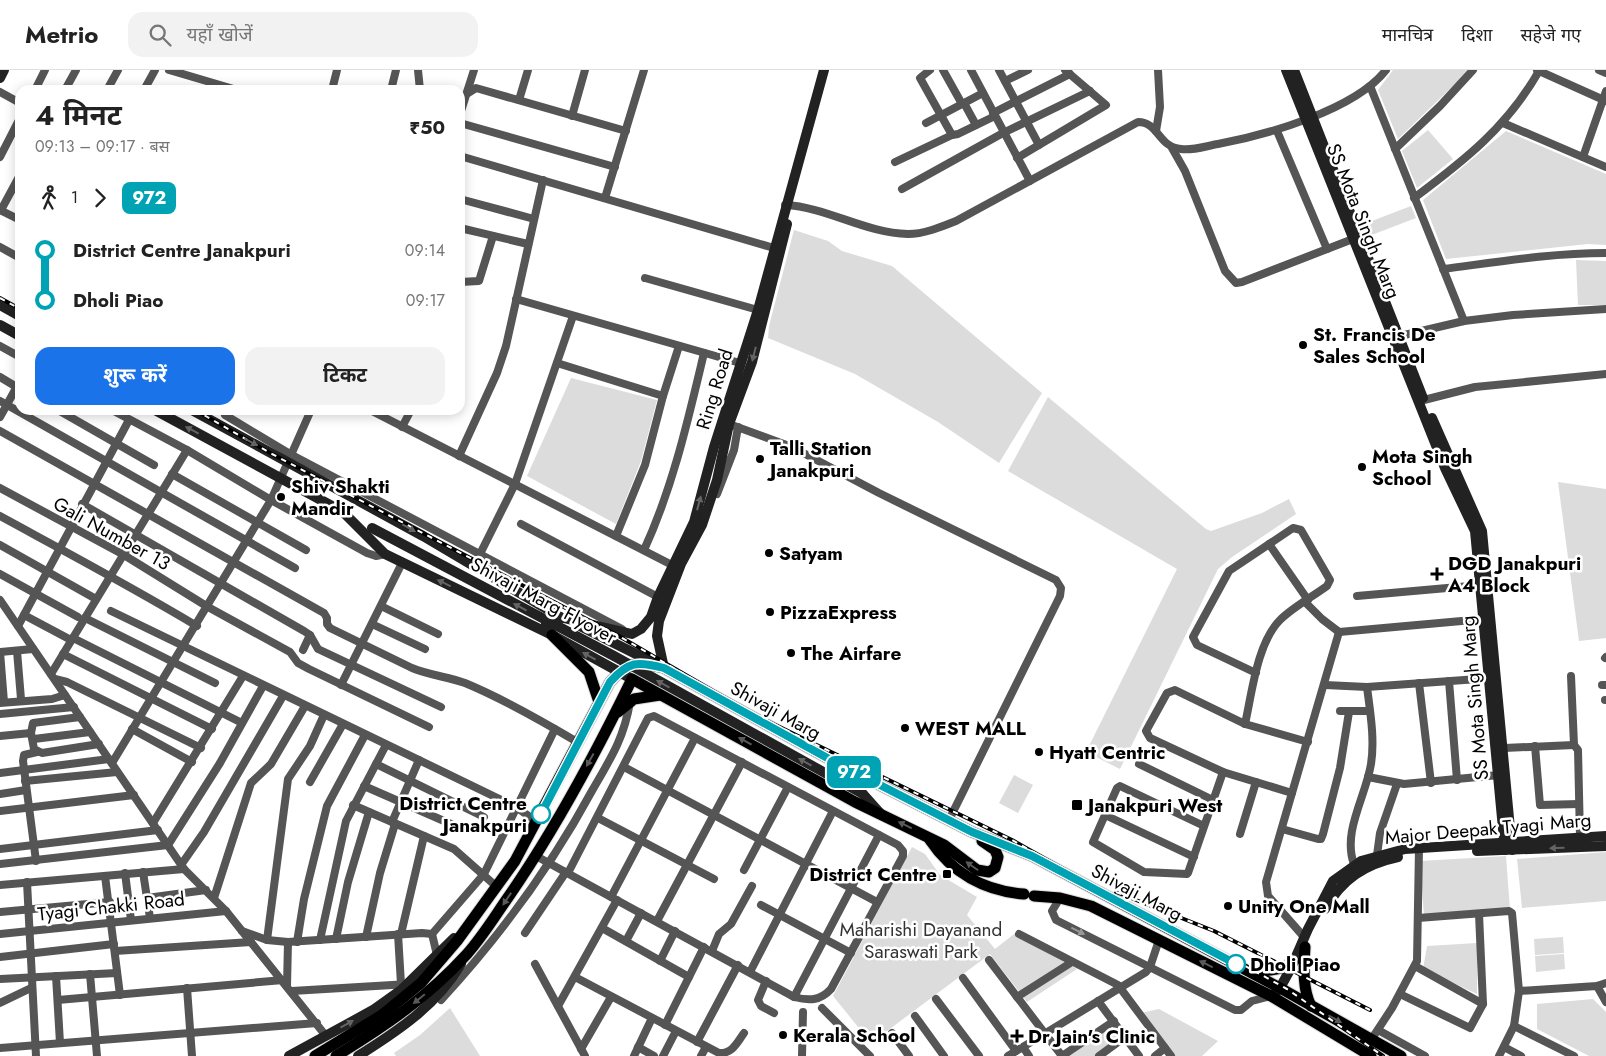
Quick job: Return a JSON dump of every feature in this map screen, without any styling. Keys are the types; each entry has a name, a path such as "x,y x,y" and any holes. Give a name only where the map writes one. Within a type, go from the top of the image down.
{"main road":[{"path":"552,635 589,672 599,702"},
{"path":"315,1056 382,1016 421,983 458,942 469,923 497,887 537,822 610,682 619,672 633,664 645,663 664,668"},
{"name":"Shivaji Marg","path":"664,668 831,760 949,820 1032,856 1253,973 1354,1052 1371,1056"},
{"name":"Shivaji Marg","path":"632,679 855,802 928,837 948,862 969,878 993,888 1029,895 1060,898 1091,906 1159,940 1374,1035 1401,1056"},
{"path":"336,1056 387,1025 432,989 467,954 488,929 536,856 632,679"},
{"path":"684,708 678,699 678,692 686,685 696,686"},
{"path":"613,717 630,702 643,696 661,695"},
{"path":"928,837 977,870 985,873 995,868 998,857 995,850 949,820"},
{"path":"1305,942 1305,980 1311,1006"},
{"path":"1253,973 1282,968 1294,961"}],"street":[{"path":"0,78 4,70"},
{"path":"38,85 45,70"},
{"path":"68,85 76,70"},
{"path":"110,85 118,70"},
{"path":"147,85 155,70"},
{"path":"169,70 220,85"},
{"path":"333,85 337,70"},
{"path":"392,85 396,70"},
{"path":"418,70 420,85"},
{"path":"465,101 474,70"},
{"path":"519,100 528,70"},
{"path":"572,116 585,70"},
{"path":"605,198 644,70"},
{"name":"Ring Road","path":"632,634 655,619 702,525 734,426 752,362 788,205 824,70"},
{"name":"Ring Road","path":"664,668 655,619 658,597 694,522 740,363 758,310 774,248 830,70"},
{"path":"930,70 920,78 952,135"},
{"path":"944,70 976,125"},
{"path":"999,70 1039,145"},
{"path":"1005,81 1028,70"},
{"path":"1156,131 1160,107 1158,70"},
{"name":"SS Mota Singh Marg","path":"1286,70 1309,119 1388,316 1445,468 1475,531 1484,619 1504,748 1509,846"},
{"name":"SS Mota Singh Marg","path":"1294,70 1309,119"},
{"path":"788,205 878,230 909,234 934,229 956,221 1138,122 1144,122 1156,131 1164,143 1172,148 1182,150 1202,147 1277,131 1309,119 1370,86 1386,70"},
{"path":"1395,149 1440,106 1473,70"},
{"path":"1599,70 1606,73"},
{"path":"973,71 1003,133 1030,180"},
{"path":"1414,198 1462,162 1503,123 1524,97 1538,71 1604,100"},
{"path":"895,162 976,125 1068,72 1106,105 1017,158"},
{"path":"1370,86 1464,321"},
{"path":"468,93 476,88 626,131"},
{"path":"902,189 1003,133 1090,91"},
{"path":"1583,157 1606,91"},
{"path":"0,92 15,100"},
{"path":"926,123 983,94"},
{"path":"465,123 615,167"},
{"path":"1503,123 1606,167"},
{"path":"0,156 15,128"},
{"path":"1277,131 1327,249"},
{"path":"1172,148 1185,171 1225,271 1231,280 1242,282 1356,237"},
{"path":"465,157 774,248"},
{"path":"459,456 497,373 506,346 543,180"},
{"path":"15,190 0,210 15,218"},
{"path":"465,200 534,219"},
{"path":"465,229 528,244"},
{"path":"465,282 479,281 493,236"},
{"path":"0,247 15,255"},
{"path":"1443,269 1577,253 1606,254"},
{"path":"645,278 758,310"},
{"path":"516,299 740,363"},
{"path":"0,304 15,313"},
{"path":"1400,336 1464,321 1513,315 1606,309"},
{"path":"480,554 515,484 573,316"},
{"name":"SS Mota Singh Marg","path":"1388,316 1400,336 1421,401 1482,531 1499,775 1509,846"},
{"path":"0,325 15,333"},
{"path":"0,346 15,354"},
{"path":"616,536 645,465 663,396 679,346"},
{"path":"644,550 659,516 681,448 704,353"},
{"path":"557,363 663,396"},
{"path":"1421,401 1475,387 1606,374"},
{"path":"0,377 15,384"},
{"path":"0,417 3,403 15,390"},
{"path":"3,403 15,410"},
{"path":"24,415 296,568"},
{"path":"67,415 154,464"},
{"path":"120,415 187,450 272,500 368,552 376,556 385,554"},
{"name":"Shivaji Marg","path":"164,415 343,512 385,554 552,635 632,679"},
{"name":"Shivaji Marg","path":"201,415 289,458 561,617 664,668"},
{"path":"225,428 228,415"},
{"path":"229,415 289,458 480,554 632,634"},
{"path":"0,773 110,761 184,647 272,500 309,415"},
{"path":"379,415 672,565"},
{"path":"402,427 408,415"},
{"path":"18,626 82,504 129,420"},
{"path":"657,634 665,619 669,602 684,565 702,533 734,450 734,426 776,441 815,459 879,493 1056,580 1061,588 1060,596 949,820"},
{"path":"0,431 324,612 328,626 426,674 467,684 579,742"},
{"path":"53,677 81,618 112,575 187,450"},
{"path":"172,474 306,550"},
{"name":"Gali Number 13","path":"0,488 124,555 208,607 290,652 298,663 429,727"},
{"path":"82,504 310,635 318,649 441,707"},
{"name":"Shivaji Marg Flyover","path":"343,512 614,656 863,794 881,814"},
{"path":"0,516 58,549 112,575 197,626"},
{"path":"521,524 658,597"},
{"path":"1245,724 1256,673 1274,628 1282,618 1327,586 1330,580 1301,530 1293,528 1229,571 1192,637 1197,645 1256,673"},
{"path":"1269,544 1307,601 1322,619 1340,632 1484,619"},
{"path":"0,545 96,599"},
{"path":"342,685 402,563"},
{"path":"0,574 81,618 215,683"},
{"path":"1358,596 1481,585"},
{"path":"0,600 183,867 226,911 326,1036"},
{"path":"381,606 438,634"},
{"path":"111,611 283,696 516,807 537,822"},
{"path":"24,615 242,723"},
{"path":"552,635 547,628 547,621 552,617 561,617 632,634"},
{"path":"372,624 425,649"},
{"path":"1305,942 1274,904 1266,889 1292,793 1340,632"},
{"path":"303,650 310,635"},
{"path":"34,649 0,652 2,702 52,699 65,695"},
{"path":"17,650 21,700"},
{"path":"63,654 212,729"},
{"path":"155,827 243,676"},
{"path":"1571,676 1574,745 1578,750 1580,837"},
{"path":"53,677 67,682 138,719 200,748"},
{"path":"1325,685 1367,687 1493,677"},
{"path":"1449,681 1457,780"},
{"path":"1419,683 1431,783"},
{"path":"168,845 220,764 263,686"},
{"path":"1354,864 1350,853 1350,839 1368,777 1372,749 1367,687"},
{"path":"1292,793 1223,772 1150,738 1146,731 1171,690 1245,724 1308,742"},
{"path":"183,867 283,696"},
{"path":"441,1000 503,928 568,835 624,734 630,702"},
{"path":"214,898 251,783 271,764 305,706"},
{"path":"0,714 74,707"},
{"path":"1340,711 1369,711"},
{"path":"1282,829 1318,839 1321,838 1339,776 1350,712"},
{"path":"267,940 274,873 288,779 310,746 324,715"},
{"path":"525,933 567,873 651,716 898,845 903,851 903,856 826,995 816,1000 794,997 738,965 657,921 641,913 614,898 567,873 548,863 536,856"},
{"path":"37,752 33,746 33,723 80,717"},
{"path":"310,782 343,724"},
{"path":"132,729 192,762"},
{"path":"432,934 484,874 555,729"},
{"path":"0,736 90,732"},
{"path":"297,942 304,899 327,806 365,735"},
{"path":"558,1006 602,928 614,898 695,738"},
{"path":"36,860 28,808 24,756 37,752 99,744"},
{"path":"320,940 342,836 353,805 386,745"},
{"path":"1504,748 1574,745"},
{"path":"1535,746 1540,805 1579,804"},
{"path":"366,937 380,873 394,823 419,760"},
{"path":"657,921 742,762"},
{"path":"376,764 484,818"},
{"path":"1139,764 1213,800"},
{"path":"624,767 877,902"},
{"path":"25,781 117,772"},
{"path":"1204,826 1123,786 1117,788 1093,842 1144,872 1186,874 1194,857 1223,772"},
{"path":"1368,777 1397,784 1431,783 1499,775"},
{"path":"1240,834 1256,782"},
{"path":"1377,855 1380,833 1397,784"},
{"path":"364,786 460,828"},
{"path":"744,870 788,787"},
{"path":"0,794 26,790"},
{"path":"0,811 134,795"},
{"path":"353,805 454,849 497,887"},
{"path":"750,972 833,811"},
{"path":"336,939 348,882 369,812"},
{"path":"1105,815 1194,857"},
{"path":"598,818 714,879"},
{"path":"0,849 155,827"},
{"path":"794,997 879,835"},
{"path":"405,984 400,934 424,836"},
{"name":"Major Deepak Tyagi Marg","path":"1509,846 1580,837 1606,836"},
{"path":"0,864 168,845"},
{"name":"Major Deepak Tyagi Marg","path":"1279,993 1333,881 1354,864 1377,855 1419,851 1509,846 1606,846"},
{"path":"1419,851 1415,966 1374,1035 1425,1056"},
{"name":"Major Deepak Tyagi Marg","path":"1279,993 1305,942 1345,880 1375,863 1419,851"},
{"path":"0,885 183,867"},
{"path":"143,872 150,918"},
{"path":"124,873 130,920"},
{"path":"106,876 120,995"},
{"path":"27,882 36,1056"},
{"path":"665,1025 689,978 719,934 731,924 752,886"},
{"path":"147,898 206,890"},
{"path":"1060,898 1052,911 1056,920 1235,1010 1241,1010 1252,1001 1279,993"},
{"path":"0,912 110,902"},
{"path":"761,905 850,953"},
{"name":"Tyagi Chakki Road","path":"0,934 226,911"},
{"path":"1418,918 1509,911 1513,915 1519,991 1514,1026 1499,1056"},
{"path":"626,941 641,913"},
{"path":"1400,994 1468,1028 1483,1004 1479,914"},
{"path":"289,1056 373,1010 437,955 469,923"},
{"path":"602,928 689,978"},
{"path":"242,931 267,940 288,942 415,932 432,934"},
{"path":"660,961 675,931"},
{"path":"432,934 437,955"},
{"path":"1019,934 1120,987 1171,1056"},
{"path":"1008,1056 1150,967 1159,940"},
{"path":"0,957 115,948 251,942"},
{"path":"287,986 288,942"},
{"path":"358,1056 413,1019 438,996 467,954"},
{"path":"989,960 1062,1056 1114,1022"},
{"path":"1017,997 1072,962"},
{"path":"535,964 583,1052"},
{"path":"697,1042 738,965"},
{"path":"1415,966 1483,1004"},
{"path":"0,978 117,973"},
{"path":"90,974 97,1056"},
{"path":"56,976 60,1043"},
{"path":"575,978 706,1047 725,1053 736,1045 744,1033"},
{"path":"963,978 1019,1049 1029,1056"},
{"path":"766,981 758,1000 760,1006 774,1013"},
{"path":"1519,991 1598,986 1606,983"},
{"path":"58,1000 187,988 405,984"},
{"path":"1598,986 1606,1002"},
{"path":"0,1003 31,988"},
{"path":"187,988 192,1056"},
{"path":"583,1052 611,997"},
{"path":"936,999 979,1056"},
{"path":"1098,1001 1139,1056"},
{"path":"822,1008 870,1056"},
{"path":"802,1056 803,1012"},
{"path":"915,1016 944,1056"},
{"path":"634,1056 652,1018"},
{"path":"0,1048 317,1023"},
{"path":"1514,1026 1574,1056"},
{"path":"664,1056 676,1031"},
{"path":"892,1033 909,1056"},
{"path":"1099,1056 1125,1037"},
{"path":"638,1047 654,1056"},
{"path":"701,1056 706,1047"},
{"path":"1504,1047 1521,1056"},
{"path":"1155,1056 1166,1048"}],"green space":[{"path":"1393,70 1467,70 1398,139 1378,90"},
{"path":"1428,130 1453,159 1417,188 1402,151"},
{"path":"1506,131 1606,174 1606,245 1588,244 1446,259 1423,200"},
{"path":"1411,206 1416,218 1369,236 1364,224"},
{"path":"794,230 828,241 842,251 892,266 1042,393 999,463 938,422 855,374 768,338 769,326"},
{"path":"1576,260 1606,261 1606,305 1578,305"},
{"path":"571,378 657,400 641,461 616,524 527,476"},
{"path":"1048,397 1206,529 1211,531 1262,513 1289,499 1296,514 1232,557 1218,569 1120,769 1086,752 1177,569 1008,471"},
{"path":"1558,482 1606,489 1606,638 1579,641"},
{"path":"1014,775 1033,785 1018,813 999,803"},
{"name":"Maharishi Dayanand Saraswati Park","path":"912,847 925,854 940,875 977,897 967,915 995,949 1014,934 1077,969 1027,1002 990,954 871,1043 833,996"},
{"path":"1606,852 1606,901 1522,908 1517,859"},
{"path":"1506,856 1510,910 1424,916 1420,861"},
{"path":"1563,937 1564,953 1535,955 1534,939"},
{"path":"1477,943 1477,994 1423,969 1427,946"},
{"path":"1564,954 1565,969 1536,972 1535,956"},
{"path":"1593,999 1606,1012 1606,1056 1589,1056 1537,1029 1537,1004"},
{"path":"450,1008 480,1056 396,1056 394,1053 420,1035"},
{"path":"1159,1009 1218,1041 1202,1056 1171,1056 1141,1013"},
{"path":"1109,1027 1118,1039 1095,1056 1067,1056"}],"railway":[{"path":"0,298 15,306"},
{"path":"204,415 272,454 617,635 751,713 1012,840 1141,913 1229,957 1287,989 1383,1056"},
{"path":"1116,892 1214,931 1370,1010"}],"bus line":[{"name":"972","path":"541,814 610,682 624,668 633,664 645,663 664,668 831,760 972,832 1032,856 1236,964"}],"place":[{"name":"St. Francis De Sales School","path":"1303,345"},
{"name":"Talli Station Janakpuri","path":"760,459"},
{"name":"Mota Singh School","path":"1362,467"},
{"name":"Shiv Shakti Mandir","path":"281,497"},
{"name":"Satyam","path":"769,553"},
{"name":"DGD Janakpuri A4 Block","path":"1437,574"},
{"name":"PizzaExpress","path":"770,612"},
{"name":"The Airfare","path":"791,653"},
{"name":"WEST MALL","path":"905,728"},
{"name":"Hyatt Centric","path":"1039,752"},
{"name":"Janakpuri West","path":"1077,805"},
{"name":"District Centre Janakpuri","path":"541,814"},
{"name":"District Centre","path":"947,874"},
{"name":"Unity One Mall","path":"1228,906"},
{"name":"Dholi Piao","path":"1236,964"},
{"name":"Kerala School","path":"783,1035"},
{"name":"Dr Jain's Clinic","path":"1017,1036"}]}
